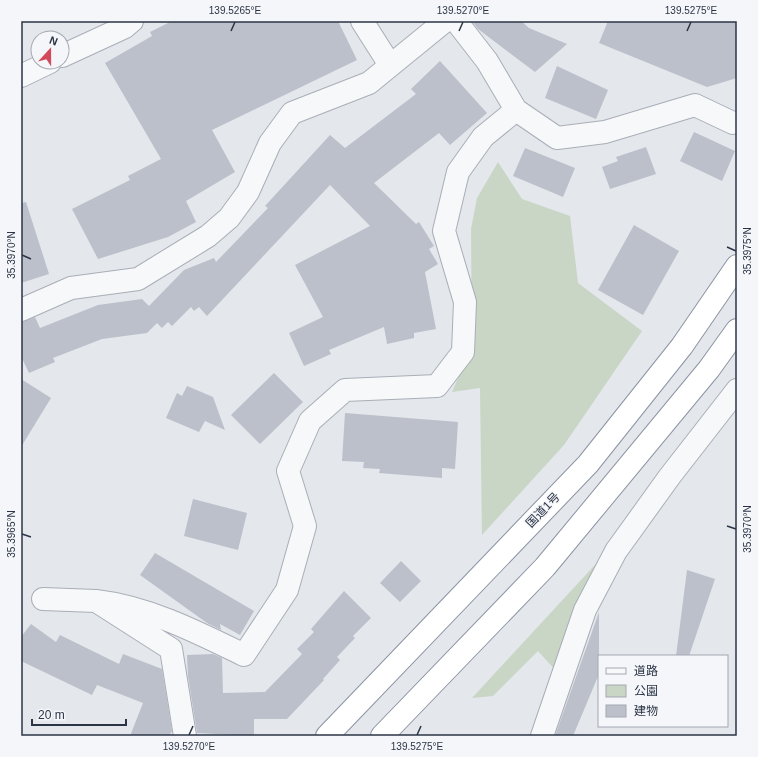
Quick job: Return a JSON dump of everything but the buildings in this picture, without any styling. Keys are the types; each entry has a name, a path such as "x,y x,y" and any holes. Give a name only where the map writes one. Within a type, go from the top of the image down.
{"highway":[{"name":"国道1号","path":"326,736 588,464 682,346 737,266"},
{"path":"382,736 544,567 709,369 737,330"}],"street":[{"path":"70,52 125,27 132,21"},
{"path":"362,21 390,65"},
{"path":"21,310 71,288 138,279 208,236 229,218 248,192 270,143 292,113 369,83 445,21"},
{"path":"456,21 487,61 516,110 556,138 605,132 695,104 733,123"},
{"path":"21,76 33,70"},
{"path":"43,599 96,600 121,604 199,633 244,655 287,590 305,526 288,471 310,421 345,390 437,386 463,352 465,302 444,231 458,172 483,137 516,110"},
{"path":"542,736 585,610 616,551 670,476 737,390"},
{"path":"96,600 171,650 185,736"}],"green space":[{"path":"498,162 522,199 570,216 578,283 642,331 564,445 482,535 480,388 452,392 472,346 471,229 477,198"},
{"path":"605,554 557,672 538,651 493,696 472,698"}]}
